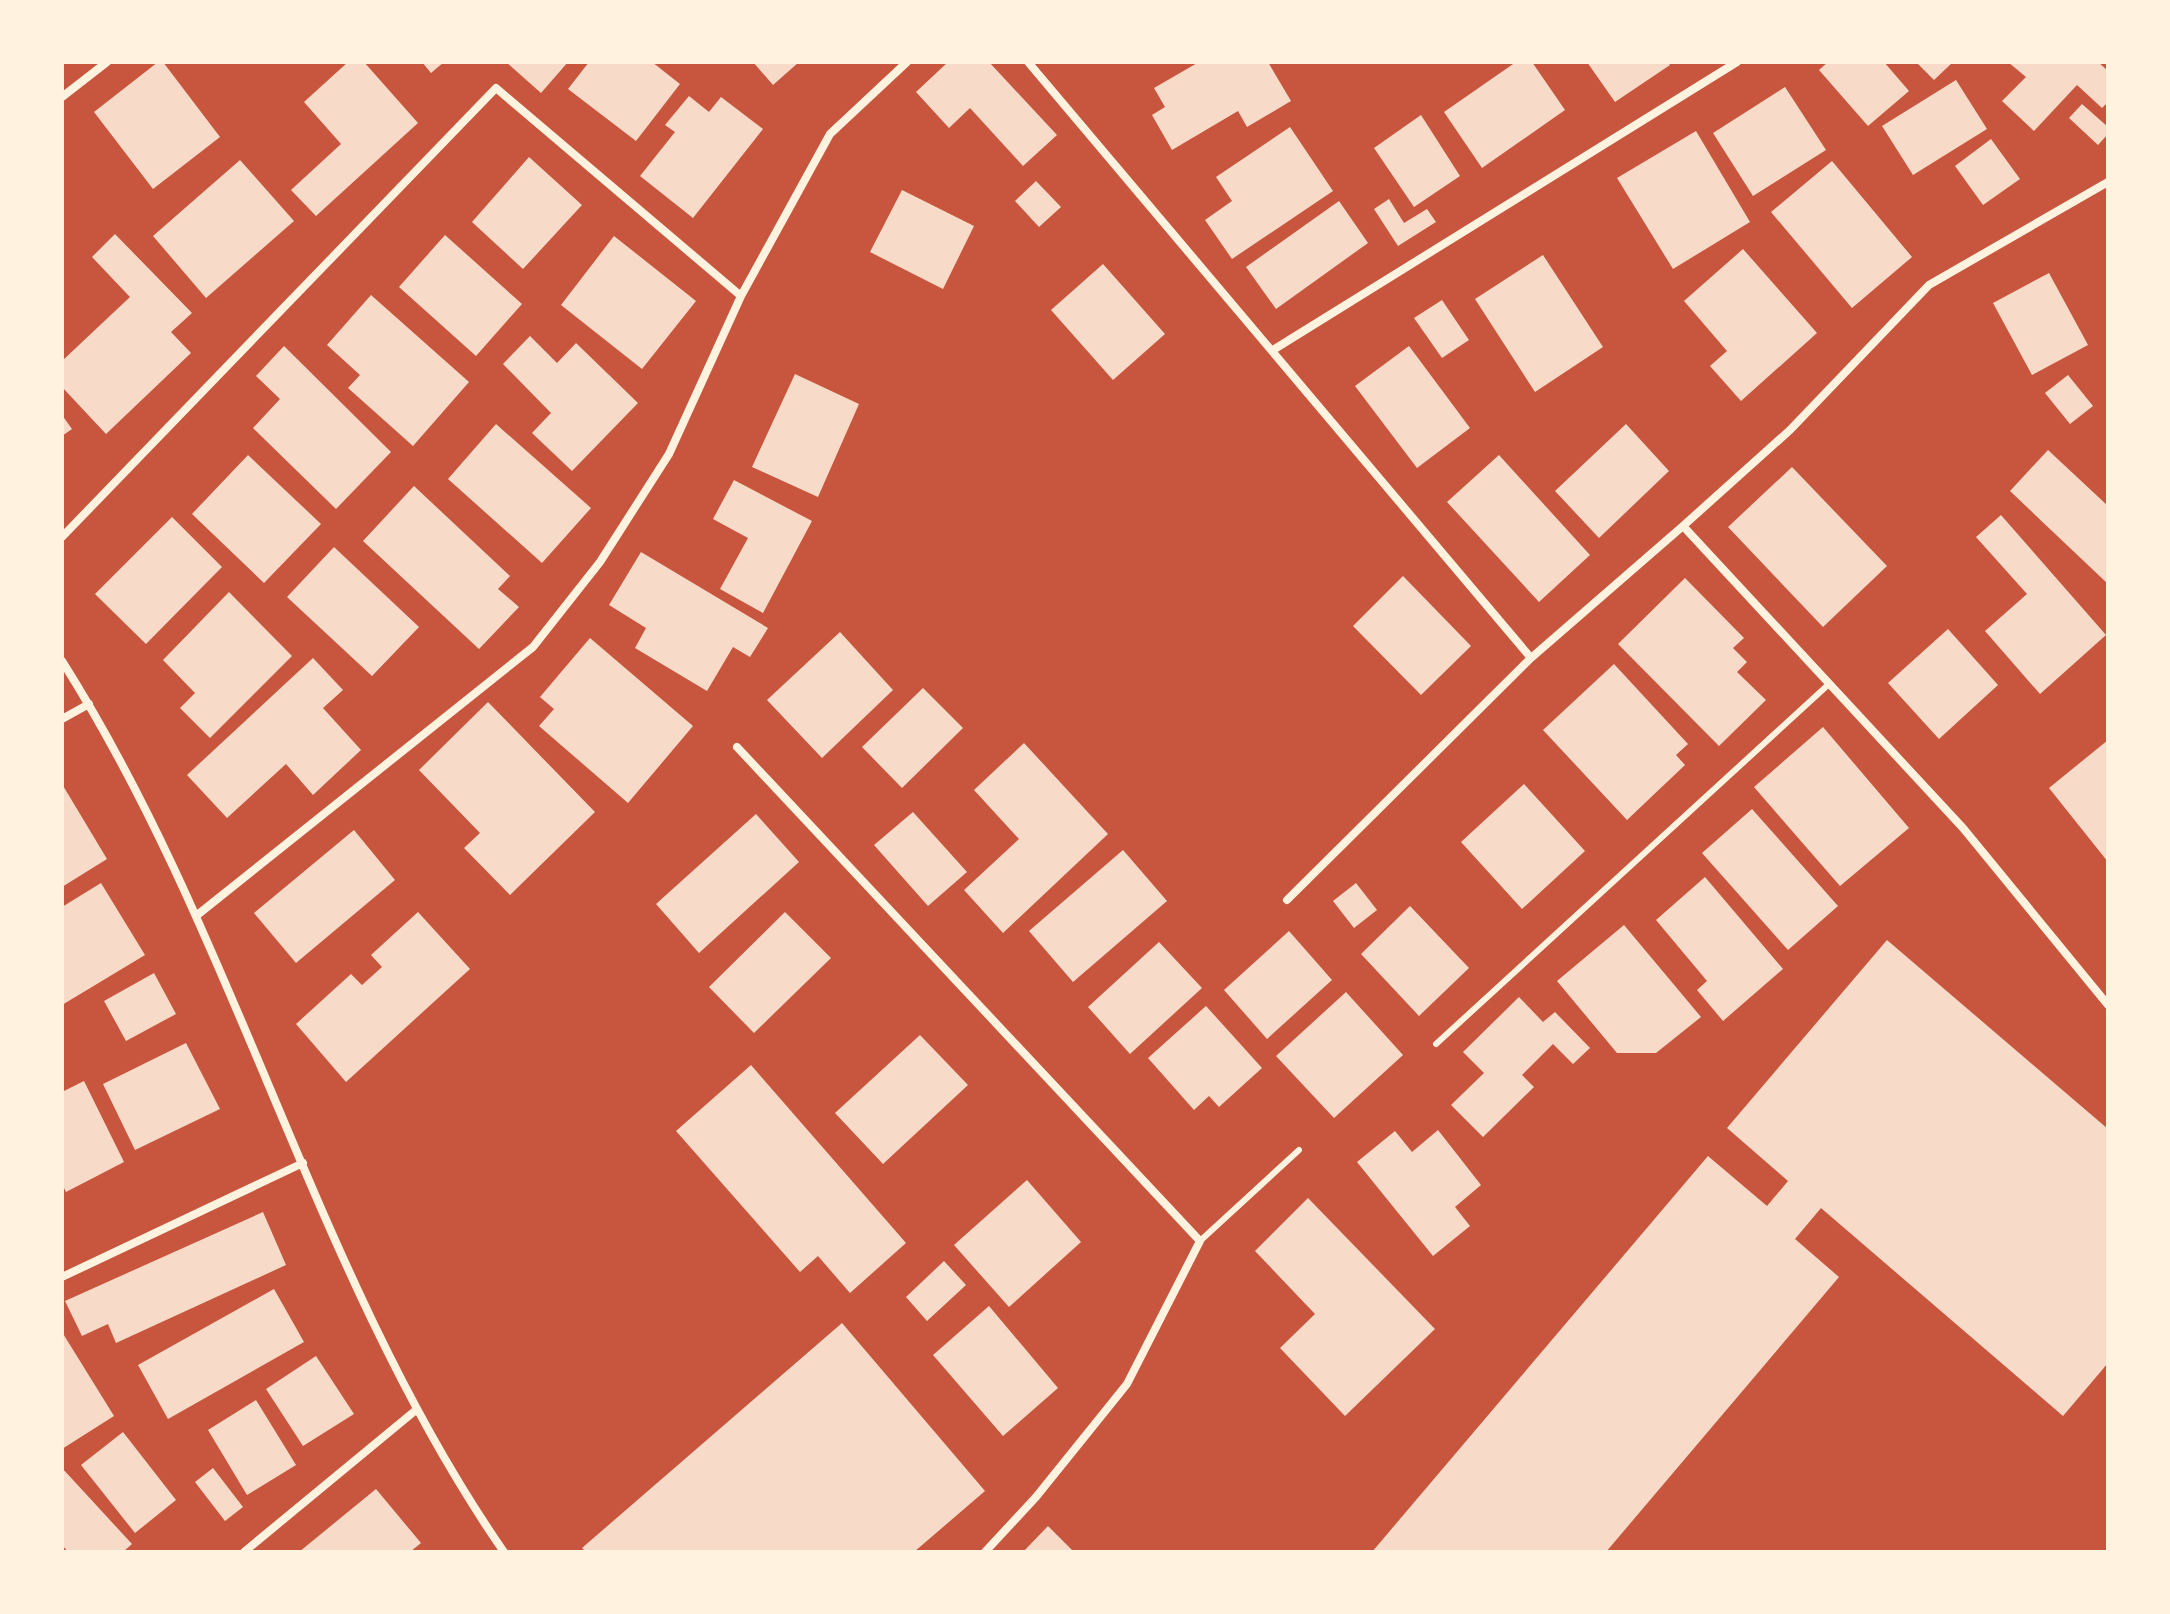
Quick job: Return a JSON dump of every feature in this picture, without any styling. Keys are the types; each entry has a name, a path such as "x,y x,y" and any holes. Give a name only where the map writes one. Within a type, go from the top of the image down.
{"street":[{"path":"62,97 107,62"},
{"path":"196,916 533,647 600,562 669,454 741,296 830,134 907,62"},
{"path":"1028,62 1531,658"},
{"path":"1273,350 1737,62"},
{"path":"62,537 496,88 741,296"},
{"path":"1287,900 1531,658 1790,430 1929,285 2108,182"},
{"path":"1683,526 1963,828 2108,1005"},
{"path":"62,661 89,704 196,916 303,1163 416,1410 470,1503 504,1552"},
{"path":"62,719 89,704"},
{"path":"737,747 1200,1241 1127,1384 1036,1497 985,1552"},
{"path":"62,1277 303,1163"},
{"path":"244,1552 416,1410"}],"lane":[{"path":"1436,1044 1829,684"},
{"path":"1200,1241 1299,1150"}],"building":[{"path":"158,62 163,62 220,137 153,189 94,112"},
{"path":"348,62 364,62 418,123 316,216 291,190 341,144 304,102"},
{"path":"422,62 444,62 431,73"},
{"path":"506,62 568,62 541,93"},
{"path":"589,62 652,62 680,84 636,141 568,89"},
{"path":"753,62 799,62 773,85"},
{"path":"948,62 989,62 1057,135 1023,166 970,108 949,128 916,92"},
{"path":"1199,62 1268,62 1291,101 1247,127 1238,111 1172,150 1152,115 1165,107 1154,88"},
{"path":"1516,62 1532,62 1565,110 1482,168 1444,112"},
{"path":"1587,62 1668,62 1670,65 1615,102"},
{"path":"1828,62 1884,62 1909,91 1868,126 1819,70"},
{"path":"1916,62 1953,62 1934,80"},
{"path":"2008,62 2098,62 2108,71 2108,102 2102,108 2077,85 2034,131 2002,101 2026,77"},
{"path":"1956,80 1987,129 1913,175 1882,126"},
{"path":"1785,87 1826,150 1753,196 1713,133"},
{"path":"689,96 709,112 721,97 763,129 693,218 640,176 675,132 665,125"},
{"path":"2082,104 2108,127 2108,134 2098,145 2069,118"},
{"path":"1421,115 1460,176 1414,207 1374,148"},
{"path":"1290,127 1333,191 1232,259 1205,220 1232,201 1216,177"},
{"path":"1696,131 1750,222 1673,269 1617,178"},
{"path":"1991,139 2020,179 1983,205 1955,166"},
{"path":"529,157 582,205 523,269 472,222"},
{"path":"240,160 294,221 206,298 153,236"},
{"path":"1832,161 1912,257 1852,308 1771,212"},
{"path":"1036,181 1061,207 1039,227 1015,201"},
{"path":"902,190 974,226 943,289 870,252"},
{"path":"1389,199 1404,223 1427,209 1436,222 1398,246 1374,209"},
{"path":"1339,201 1368,243 1276,309 1246,267"},
{"path":"115,234 192,313 171,332 191,353 106,434 62,387 62,361 130,297 92,257"},
{"path":"445,235 522,304 476,356 399,287"},
{"path":"614,236 696,301 642,369 561,305"},
{"path":"1743,249 1817,333 1741,401 1710,366 1727,351 1684,301"},
{"path":"1543,255 1603,347 1535,392 1475,299"},
{"path":"1103,264 1165,334 1113,380 1051,310"},
{"path":"2049,273 2088,345 2032,375 1993,303"},
{"path":"371,295 469,382 413,446 348,388 360,375 327,345"},
{"path":"1442,300 1469,340 1442,358 1414,318"},
{"path":"530,336 557,363 576,343 638,403 572,471 532,433 551,413 503,364"},
{"path":"284,346 391,452 336,509 253,428 280,399 256,376"},
{"path":"1409,346 1470,428 1417,468 1355,386"},
{"path":"795,374 859,404 818,497 752,467"},
{"path":"2068,375 2093,406 2070,424 2045,393"},
{"path":"62,415 72,429 62,436"},
{"path":"496,424 591,508 542,563 448,479"},
{"path":"1626,424 1669,471 1599,538 1555,491"},
{"path":"2048,450 2108,506 2108,584 2010,491"},
{"path":"248,455 321,524 264,583 192,514"},
{"path":"1499,455 1590,555 1539,602 1447,502"},
{"path":"1792,467 1887,566 1823,627 1728,527"},
{"path":"734,480 812,521 763,613 720,589 748,538 713,519"},
{"path":"414,486 510,576 498,589 519,607 479,649 363,541"},
{"path":"2001,515 2106,635 2040,694 1985,631 2027,594 1976,537"},
{"path":"172,517 222,567 146,644 95,594"},
{"path":"334,547 419,627 372,676 287,597"},
{"path":"641,552 768,628 750,657 733,647 707,691 635,648 646,628 609,605"},
{"path":"1403,576 1471,646 1421,695 1353,626"},
{"path":"1685,578 1744,638 1733,648 1747,662 1737,672 1766,700 1719,746 1618,644"},
{"path":"229,592 292,656 210,738 180,708 195,693 163,660"},
{"path":"1948,629 1998,685 1939,739 1888,683"},
{"path":"840,632 893,690 822,758 767,700"},
{"path":"590,638 693,726 628,803 539,726 554,709 540,697"},
{"path":"313,658 343,690 323,708 361,750 313,795 286,764 227,818 187,775"},
{"path":"1614,664 1688,744 1676,755 1685,765 1627,820 1543,730"},
{"path":"923,688 963,728 902,788 862,747"},
{"path":"488,702 595,812 510,895 464,848 480,833 419,770"},
{"path":"1823,727 1909,828 1840,886 1754,787"},
{"path":"2108,740 2108,862 2049,788"},
{"path":"1024,743 1108,834 1003,933 964,890 1019,839 974,790"},
{"path":"62,784 107,859 62,887"},
{"path":"1524,784 1585,851 1522,909 1461,842"},
{"path":"1752,809 1838,906 1788,950 1702,853"},
{"path":"913,812 967,872 928,906 874,845"},
{"path":"756,814 799,862 699,953 656,904"},
{"path":"354,830 395,880 296,963 254,913"},
{"path":"1123,850 1167,901 1073,982 1029,931"},
{"path":"1705,877 1783,969 1723,1021 1697,990 1707,981 1656,920"},
{"path":"101,883 145,955 62,1005 62,907"},
{"path":"1356,883 1377,910 1354,928 1333,901"},
{"path":"1410,906 1469,968 1419,1016 1361,954"},
{"path":"418,912 470,969 346,1082 296,1024 351,974 362,985 382,967 371,955"},
{"path":"785,912 831,958 754,1033 709,987"},
{"path":"1624,925 1701,1017 1656,1053 1617,1053 1557,981"},
{"path":"1289,931 1332,980 1267,1039 1224,990"},
{"path":"1887,940 2108,1129 2108,1363 2063,1416 1821,1208 1795,1239 1839,1277 1606,1552 1372,1552 1708,1156 1767,1206 1788,1181 1727,1128"},
{"path":"1159,942 1202,988 1130,1054 1088,1007"},
{"path":"154,973 176,1014 126,1041 104,1001"},
{"path":"1346,992 1403,1055 1334,1118 1276,1056"},
{"path":"1519,997 1543,1022 1555,1012 1590,1048 1573,1064 1553,1044 1522,1075 1534,1087 1483,1137 1451,1105 1484,1073 1463,1052"},
{"path":"1206,1006 1262,1068 1219,1107 1209,1096 1194,1110 1148,1058"},
{"path":"920,1035 968,1085 883,1164 835,1113"},
{"path":"186,1043 220,1109 135,1150 103,1084"},
{"path":"751,1065 906,1243 850,1293 818,1256 800,1272 676,1131"},
{"path":"84,1081 124,1162 66,1192 62,1184 62,1092"},
{"path":"1438,1130 1481,1185 1455,1207 1470,1226 1433,1256 1357,1162 1395,1131 1412,1152"},
{"path":"1027,1180 1081,1242 1009,1307 954,1245"},
{"path":"1308,1198 1435,1329 1345,1416 1280,1348 1315,1314 1255,1251"},
{"path":"263,1212 286,1265 116,1343 108,1324 82,1336 65,1301"},
{"path":"944,1261 966,1285 927,1321 906,1297"},
{"path":"274,1289 304,1342 168,1419 138,1365"},
{"path":"989,1306 1058,1388 1003,1436 933,1355"},
{"path":"842,1323 985,1491 914,1552 586,1552 582,1548"},
{"path":"62,1332 114,1416 62,1449"},
{"path":"316,1356 354,1414 303,1446 266,1389"},
{"path":"256,1400 296,1465 247,1495 208,1430"},
{"path":"123,1432 176,1500 135,1533 81,1465"},
{"path":"62,1468 132,1544 123,1552 68,1552 62,1545"},
{"path":"213,1468 243,1507 225,1521 195,1482"},
{"path":"376,1489 421,1543 410,1552 299,1552"},
{"path":"1048,1526 1074,1552 1023,1552"}]}
